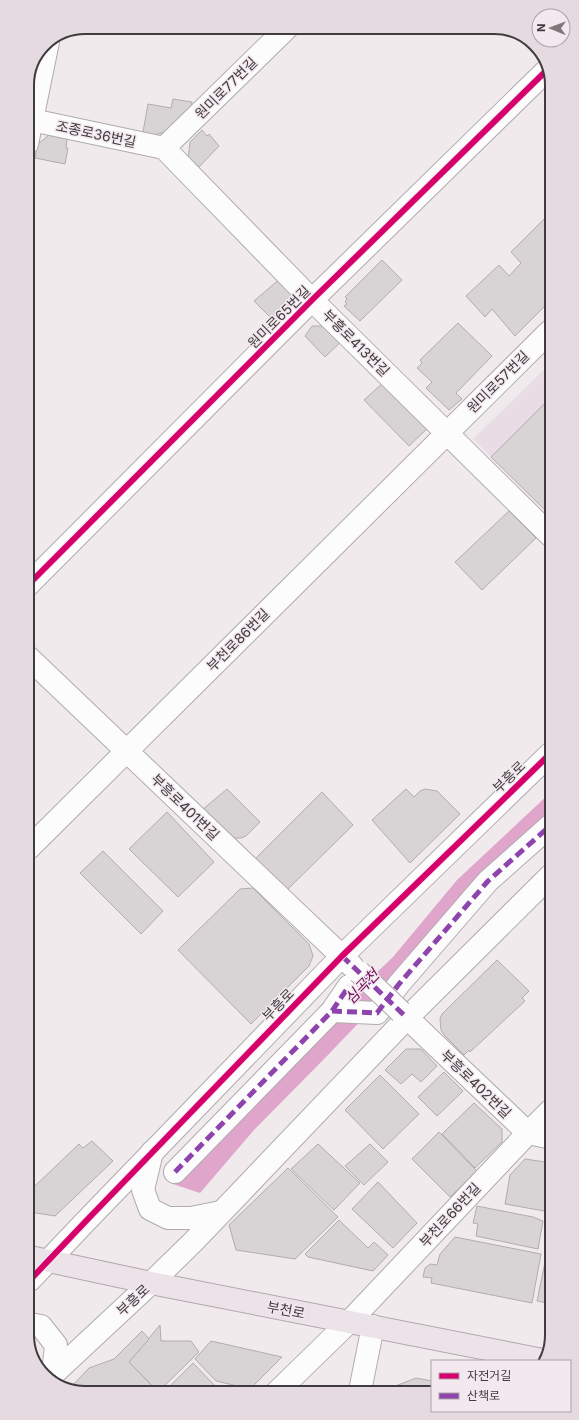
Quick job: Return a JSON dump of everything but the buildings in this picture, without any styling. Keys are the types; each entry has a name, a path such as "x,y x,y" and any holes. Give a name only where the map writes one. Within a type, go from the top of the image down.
{"main road":[{"name":"부천로","path":"39,1259 151,1283 539,1359"}],"street":[{"name":"원미로77번길","path":"164,148 281,34"},
{"path":"34,102 45,54"},
{"name":"원미로65번길","path":"34,579 312,300 543,73"},
{"name":"조종로36번길","path":"34,120 164,148"},
{"name":"부흥로413번길","path":"164,148 312,300 545,530"},
{"name":"원미로57번길","path":"447,433 545,336"},
{"name":"부천로86번길","path":"34,843 447,433"},
{"name":"부흥로401번길","path":"34,663 407,1018"},
{"name":"부흥로","path":"34,1271 39,1259 152,1152 342,956 545,759"},
{"path":"332,1011 377,1013 413,967 488,881 545,830"},
{"name":"부흥로","path":"52,1374 151,1283 407,1018 545,881"},
{"path":"175,1172 332,1011 349,986"},
{"name":"부흥로402번길","path":"407,1018 528,1133"},
{"name":"부천로66번길","path":"283,1386 349,1322 545,1117"},
{"path":"528,1133 545,1137"},
{"path":"152,1152 143,1190 150,1209 168,1218 191,1218 221,1212"},
{"path":"34,1325 41,1326 56,1345 51,1372"},
{"path":"361,1386 373,1326"}],"shaded area":[{"path":"545,369 545,510 473,439"}],"water":[{"name":"심곡천","path":"545,798 545,823 395,985 254,1130 200,1193 170,1183 219,1128 330,1017 393,957 457,880"}],"marked path":[{"path":"332,1011 377,1013 399,984 488,881 545,830"},
{"path":"342,956 407,1018"},
{"path":"175,1172 332,1011 349,986"}],"cycle path":[{"path":"34,579 312,300 543,73"},
{"path":"34,1276 342,956 545,759"}]}
